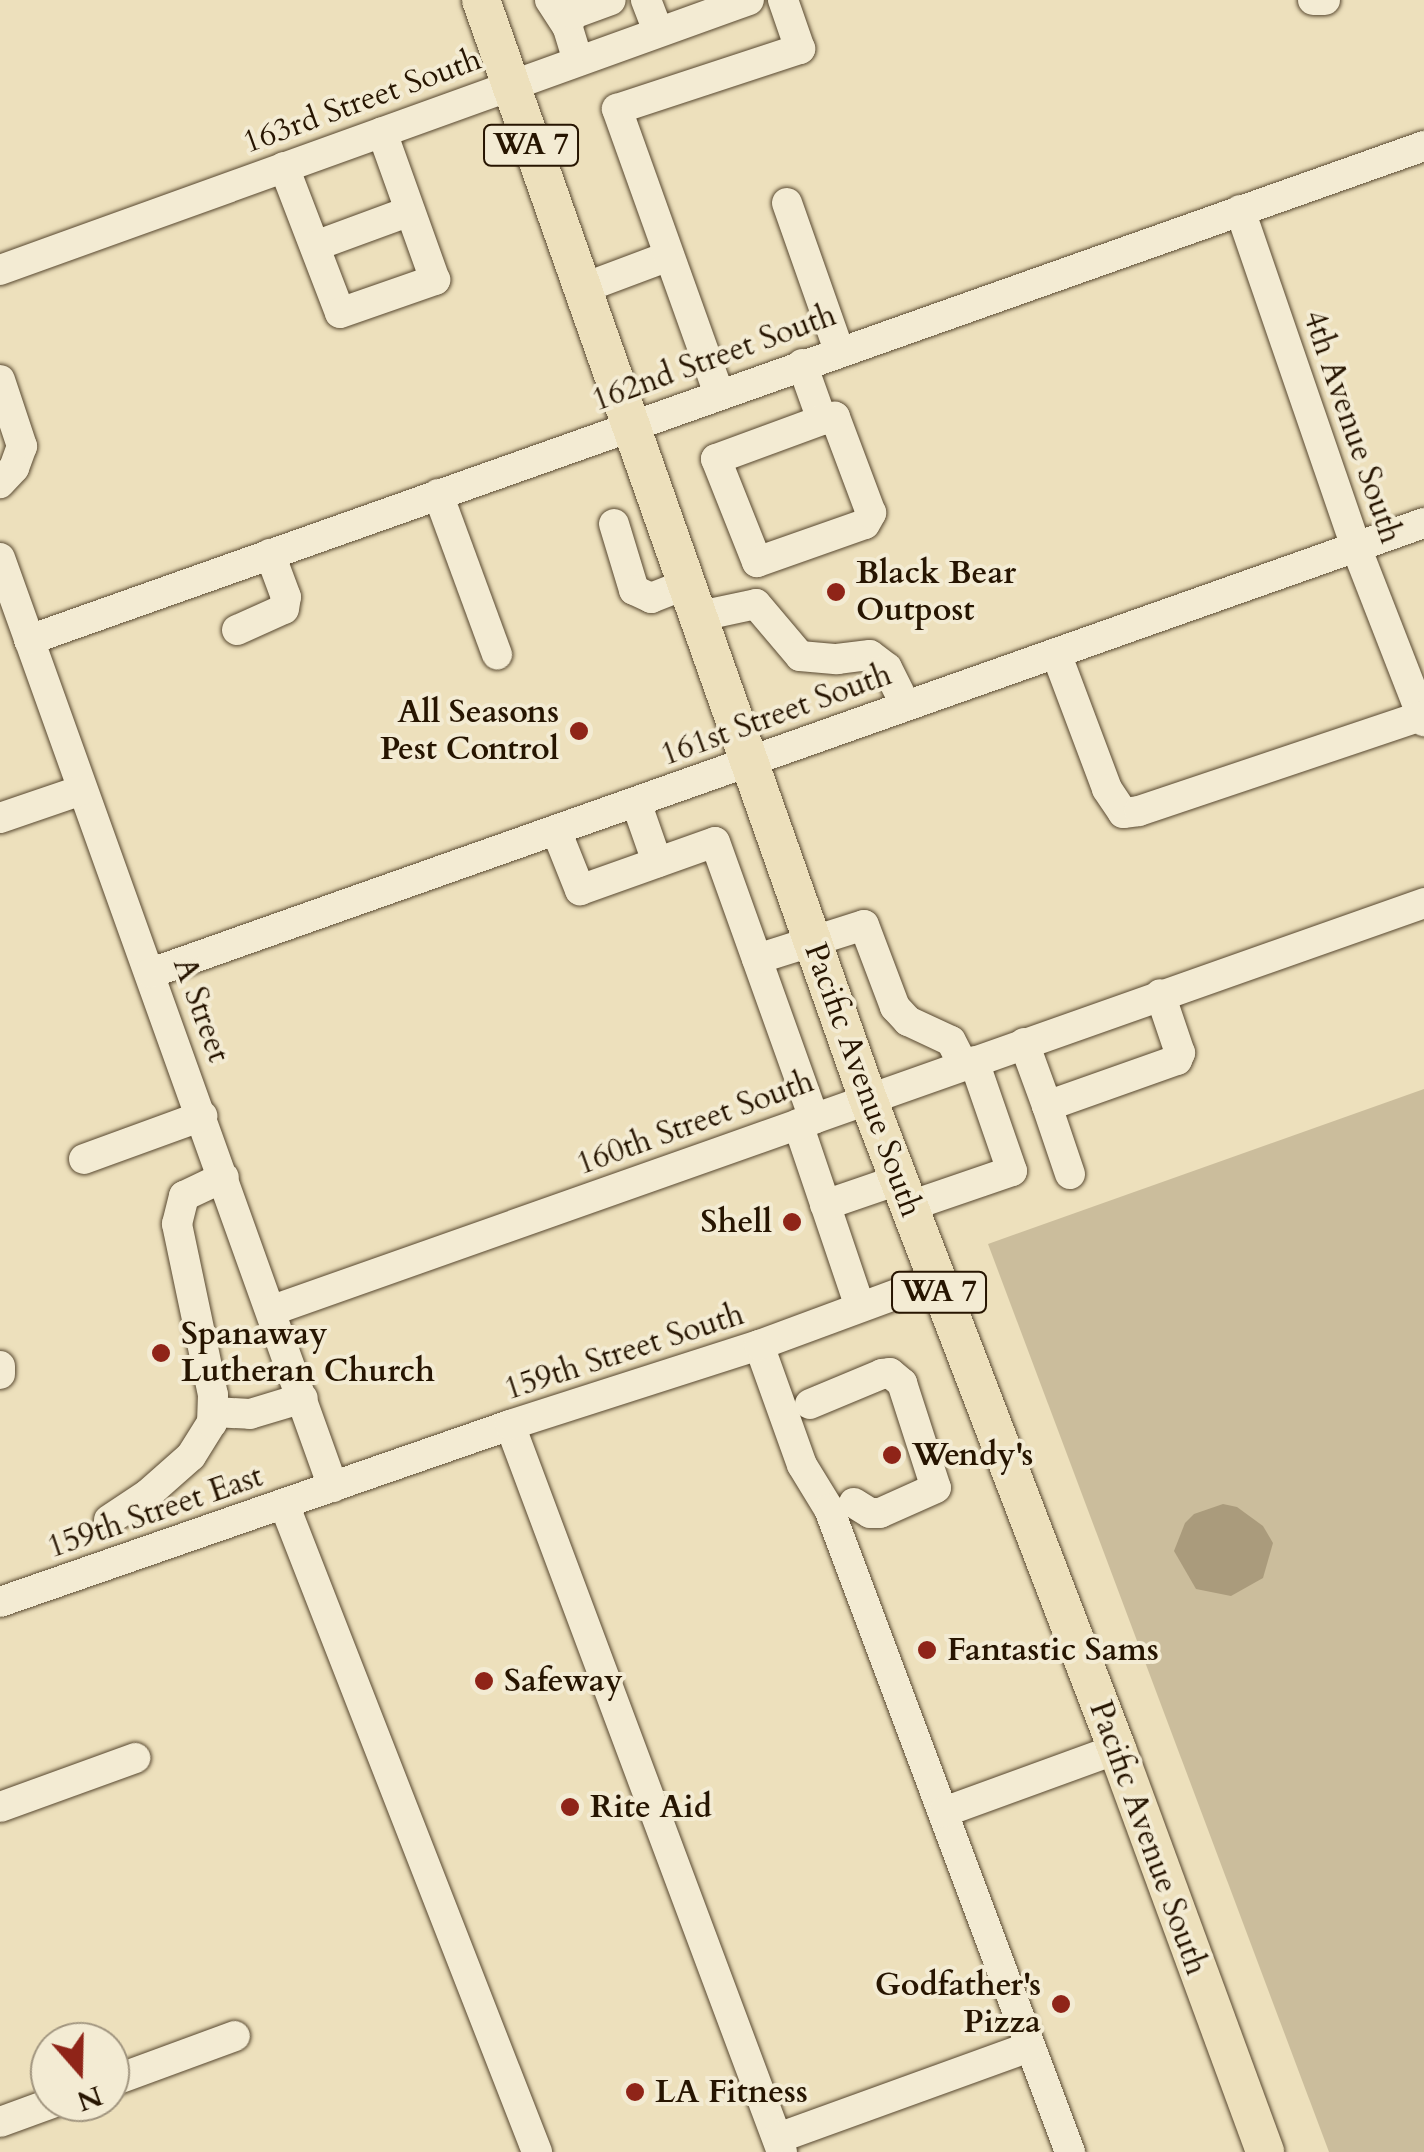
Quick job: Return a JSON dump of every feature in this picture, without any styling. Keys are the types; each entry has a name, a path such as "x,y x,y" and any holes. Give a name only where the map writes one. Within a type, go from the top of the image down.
{"main road":[{"name":"Pacific Avenue South","path":"481,0 902,1194 1116,1749 1265,2152"}],"street":[{"path":"550,0 566,26 578,61"},
{"path":"566,26 573,14 612,0"},
{"path":"646,0 658,32"},
{"name":"163rd Street South","path":"0,270 749,0"},
{"path":"719,394 617,109 800,49 782,0"},
{"path":"1313,0 1326,0"},
{"path":"284,167 340,313 435,280 382,132"},
{"name":"162nd Street South","path":"29,640 1424,146"},
{"path":"787,203 838,351"},
{"name":"4th Avenue South","path":"1240,210 1356,547 1423,718"},
{"path":"314,246 410,211"},
{"path":"581,289 670,256"},
{"path":"802,364 822,420"},
{"path":"0,380 22,446 14,468 0,483"},
{"path":"835,416 872,513 866,524 756,562 716,459 822,420 835,416"},
{"path":"438,494 497,654"},
{"name":"161st Street South","path":"151,973 1424,523"},
{"path":"614,524 634,590 650,598 756,604 800,656 837,659 870,655 887,668 906,706"},
{"path":"237,630 284,609 286,597 270,554"},
{"name":"A Street","path":"0,558 273,1310 333,1487"},
{"path":"1056,653 1107,789 1123,813 1423,718"},
{"path":"0,818 82,790"},
{"path":"636,802 657,862"},
{"path":"556,830 580,890 714,842 757,960 806,1122 825,1205 860,1308"},
{"name":"160th Street South","path":"273,1310 1424,902"},
{"path":"757,960 864,925 895,1007 908,1021 951,1041 968,1063 1012,1171 825,1205"},
{"path":"1047,1106 1176,1060 1180,1053 1160,994"},
{"path":"1024,1043 1070,1174"},
{"path":"84,1159 202,1116"},
{"path":"108,1520 148,1494 190,1456 208,1432 214,1412 177,1224 184,1196 224,1177"},
{"name":"159th Street South","path":"333,1487 759,1345 934,1280"},
{"path":"759,1345 802,1464 829,1510 1070,2152"},
{"path":"0,1366 0,1374"},
{"path":"810,1404 882,1374 896,1376 936,1479 934,1502 880,1513 870,1513 854,1503"},
{"path":"214,1412 250,1414 303,1398"},
{"path":"510,1425 780,2145 1030,2046"},
{"name":"159th Street East","path":"0,1602 333,1487"},
{"path":"284,1504 537,2152"},
{"path":"944,1812 1116,1749"},
{"path":"0,1808 135,1758"},
{"path":"130,2075 234,2036"},
{"path":"0,2122 30,2111"}],"shaded area":[{"path":"1424,1089 1424,2152 1329,2152 988,1244"},
{"path":"1223,1504 1237,1507 1263,1526 1273,1543 1263,1578 1231,1596 1196,1589 1174,1551 1185,1523 1194,1514"}],"place":[{"name":"Black Bear Outpost","path":"836,592"},
{"name":"All Seasons Pest Control","path":"579,731"},
{"name":"Shell","path":"792,1222"},
{"name":"Spanaway Lutheran Church","path":"161,1353"},
{"name":"Wendy's","path":"892,1455"},
{"name":"Fantastic Sams","path":"927,1650"},
{"name":"Safeway","path":"484,1681"},
{"name":"Rite Aid","path":"570,1807"},
{"name":"Godfather's Pizza","path":"1061,2004"},
{"name":"LA Fitness","path":"635,2092"}]}
